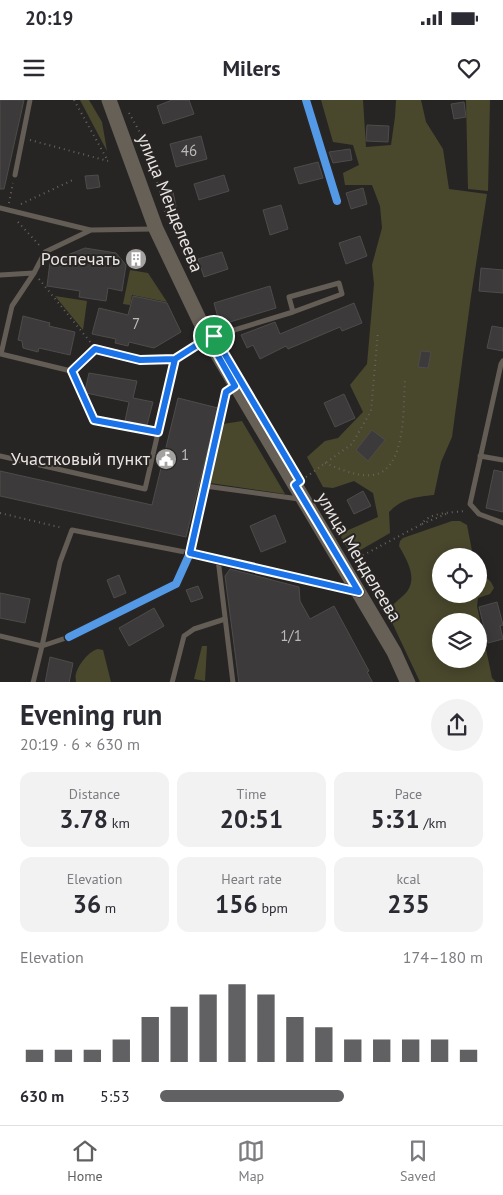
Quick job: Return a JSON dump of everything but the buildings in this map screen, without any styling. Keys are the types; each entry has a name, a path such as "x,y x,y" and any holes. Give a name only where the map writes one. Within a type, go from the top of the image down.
{"main road":[{"name":"улица Менделеева","path":"109,100 156,229 208,338 394,652 408,682"}],"street":[{"path":"306,100 337,201"},
{"path":"69,637 176,584 190,553 359,592"}],"lane":[{"path":"15,175 30,100"},
{"path":"0,208 91,230 156,229"},
{"path":"72,371 0,355 12,306 45,252 91,230"},
{"path":"0,275 34,272"},
{"path":"72,371 95,349 140,360 175,359 208,338 293,312 342,294 339,283 289,297 293,312"},
{"path":"0,456 145,489 175,359"},
{"path":"503,361 470,504 479,514 503,523"},
{"path":"72,371 94,420 158,432"},
{"path":"33,682 60,562 72,530 190,553 226,392 235,386"},
{"path":"480,456 503,460"},
{"path":"205,486 304,499"},
{"path":"218,559 233,682"},
{"path":"172,682 184,636 189,631 225,619"},
{"path":"0,636 42,646 69,637"}],"path":[{"path":"22,138 108,161 74,100"},
{"path":"126,108 147,145 166,214"},
{"path":"7,210 15,175"},
{"path":"7,210 75,179"},
{"path":"7,210 45,252"},
{"path":"34,272 95,349"},
{"path":"295,485 352,444 371,411 378,331"},
{"path":"325,463 354,474 374,475 390,466 399,447 404,380"},
{"path":"349,562 422,524 425,520 441,514 473,509"},
{"path":"0,513 72,530"}],"shaded area":[{"path":"80,100 89,100 102,122 107,151"},
{"path":"321,100 363,100 366,147 391,145 396,100 421,100 426,122 443,149 449,189 487,194 452,437 441,462 434,495 404,501 394,507 389,512 390,533 357,552 350,553 341,537 344,532 378,517 373,493 354,481 333,488 323,487 307,457 325,441 338,438 363,412 350,385 367,364 374,284 372,265 382,228 380,206 372,185 345,185 343,173 359,165 353,145 333,142"},
{"path":"466,100 490,100 488,191 468,189"},
{"path":"130,270 148,273 167,302 132,295 130,305 123,304"},
{"path":"55,296 87,301 83,330"},
{"path":"242,421 285,494 210,483 223,424"},
{"path":"452,521 460,521 467,525 471,548 432,548 432,603 477,603 478,613 432,613 432,668 487,668 487,654 492,678 496,682 420,682 389,616 390,608 405,594 411,583 410,570 399,546 403,538"},
{"path":"487,578 494,588 487,595"},
{"path":"202,646 207,646 205,681 194,679"},
{"path":"98,649 103,650 111,682 76,682 77,670 81,663 91,652"}],"cycle path":[{"path":"306,100 337,201"},
{"path":"69,637 176,584 190,553 359,592"}],"place":[{"name":"Роспечать","path":"136,259"},
{"name":"Участковый пункт","path":"166,459"}],"route":[{"path":"214,336 208,338 175,359 140,360 95,349 72,371 94,420 158,432 175,359 208,338 235,386 226,392 190,553 359,592 295,485 300,481 214,336"}]}
